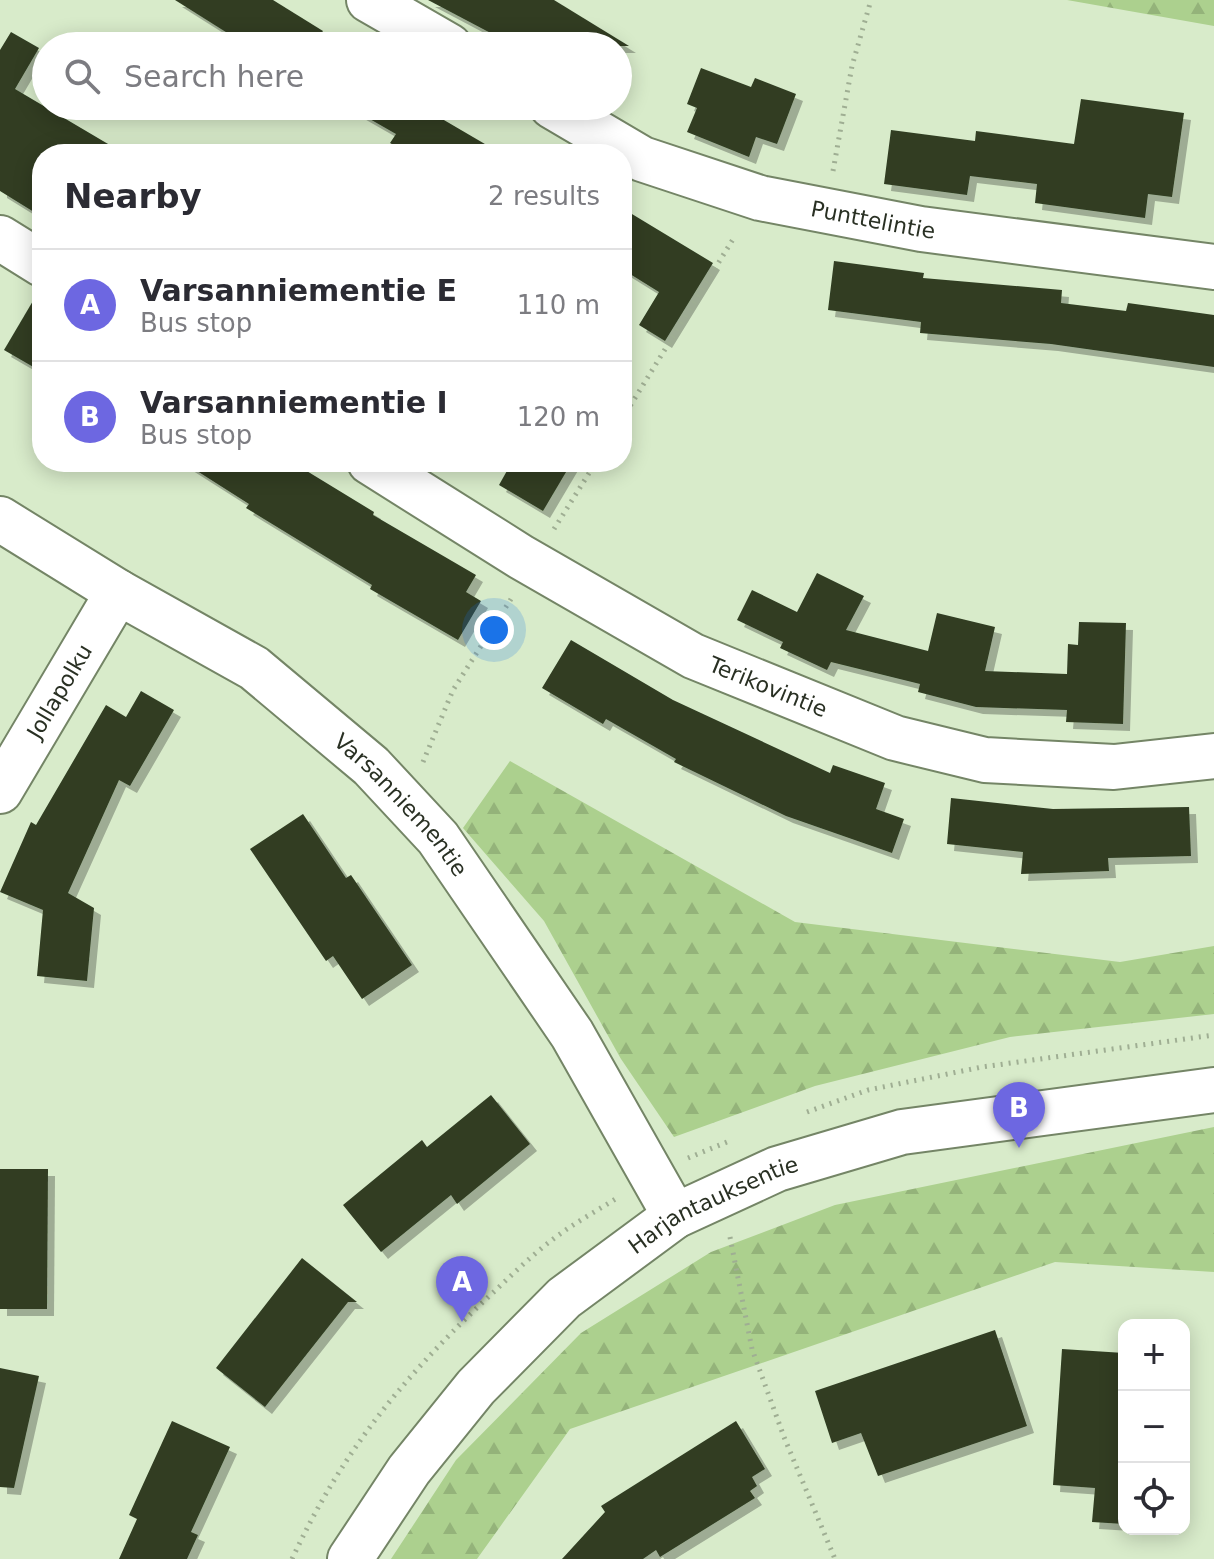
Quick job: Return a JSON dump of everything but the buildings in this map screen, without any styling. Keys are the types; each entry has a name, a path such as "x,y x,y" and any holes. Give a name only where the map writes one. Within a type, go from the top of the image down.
{"street":[{"path":"369,0 425,32"},
{"name":"Punttelintie","path":"576,120 617,144"},
{"name":"Punttelintie","path":"632,153 760,198 921,229 1214,267"},
{"path":"0,238 32,258"},
{"name":"Terikovintie","path":"386,472 533,564 693,656 895,738 985,760 1071,765 1114,767 1214,756"},
{"name":"Varsanniementie","path":"0,519 118,592 254,668 371,766 438,838 572,1034 675,1216"},
{"name":"Jollapolku","path":"0,791 118,592"},
{"name":"Harjantauksentie","path":"350,1559 409,1470 476,1387 564,1298 675,1216 777,1169 902,1132 1214,1090"}],"path":[{"path":"825,210 852,66 871,0"},
{"path":"632,403 760,198"},
{"path":"424,823 419,771 453,690 590,472"},
{"path":"721,1193 752,1349 784,1437 835,1559"}],"green space":[{"path":"1067,0 1214,0 1214,26"},
{"path":"510,761 795,922 1120,962 1214,946 1214,1014 1010,1037 815,1086 674,1137 621,1059 544,921 463,828"},
{"path":"1214,1127 1214,1272 1055,1262 570,1429 477,1559 391,1559 456,1460 581,1333 711,1252 835,1205"}],"place":[{"name":"Varsanniementie I","path":"1019,1148"},
{"name":"Varsanniementie E","path":"462,1322"}]}
